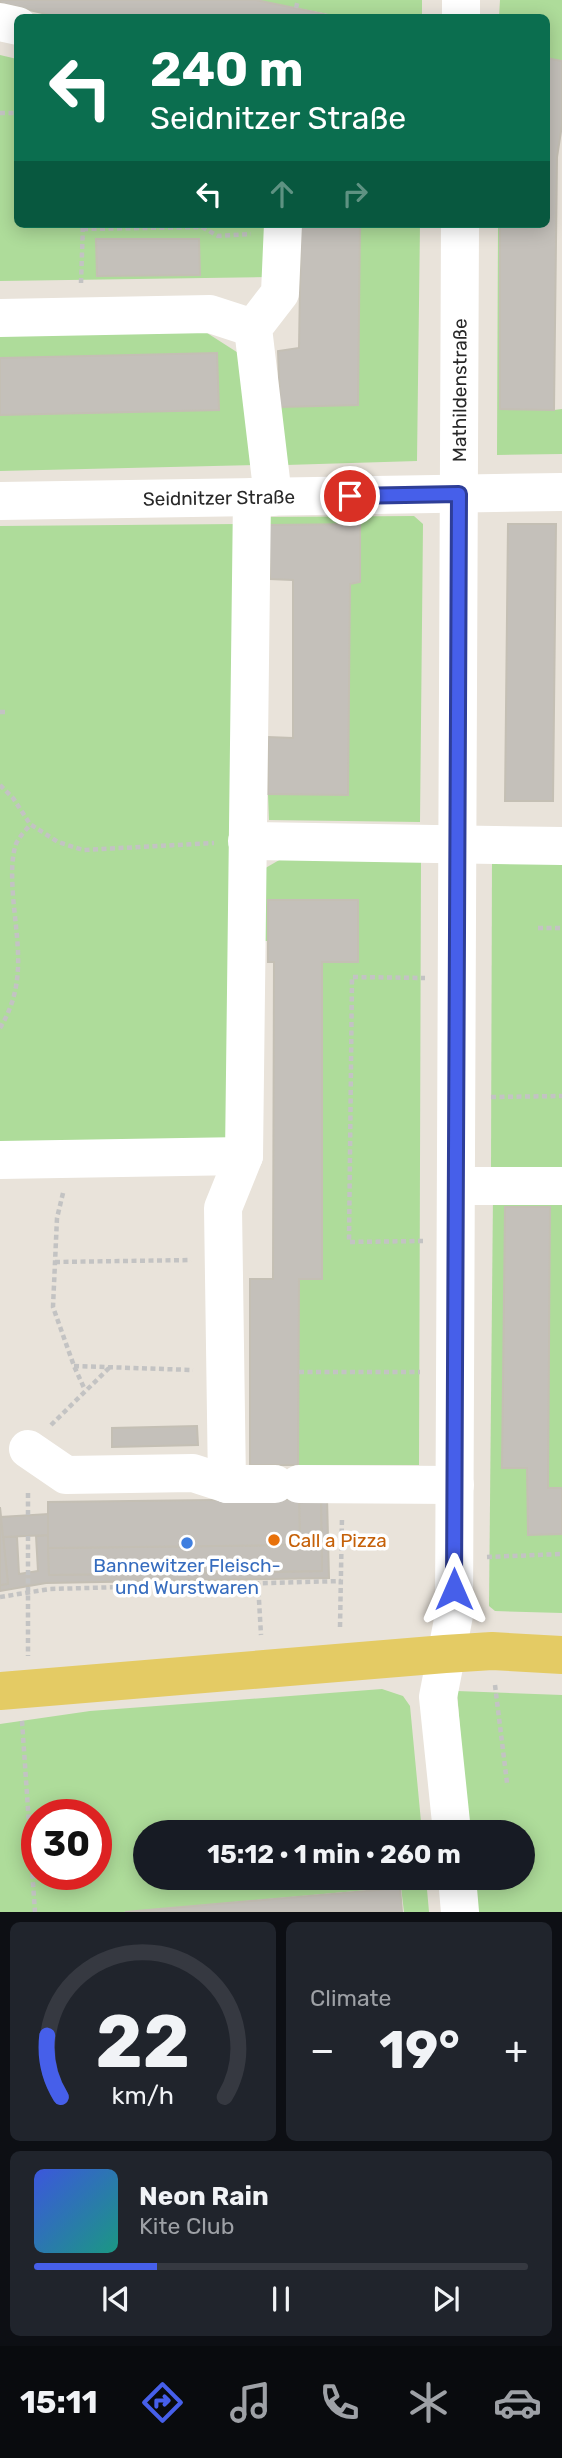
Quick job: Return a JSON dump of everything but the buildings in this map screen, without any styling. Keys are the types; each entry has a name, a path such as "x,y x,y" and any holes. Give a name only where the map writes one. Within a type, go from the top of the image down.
{"main road":[{"path":"16,1678 492,1651 562,1655"}],"street":[{"path":"227,1484 223,1208 244,1157 247,841 262,497 253,328 280,293 283,228"},
{"name":"Mathildenstraße","path":"451,1820 438,1697 454,1615 460,228"},
{"path":"0,318 210,314 253,328"},
{"name":"Seidnitzer Straße","path":"0,500 562,492"},
{"path":"247,841 562,846"},
{"path":"0,1160 244,1157"},
{"path":"456,1185 562,1186"},
{"path":"28,1449 66,1475 193,1473 227,1484 455,1485"},
{"path":"458,1890 460,1912"}],"path":[{"path":"296,8 298,0"},
{"path":"80,317 83,228"},
{"path":"204,228 218,236 283,228"},
{"path":"0,785 13,798 30,824 58,842 83,850 247,841"},
{"path":"0,1028 10,1012 19,973 11,871 16,844 30,824"},
{"path":"538,928 562,928"},
{"path":"456,1241 349,1242 352,977 457,978"},
{"path":"483,1097 562,1096"},
{"path":"72,1158 57,1218 53,1307 85,1390"},
{"path":"55,1262 224,1260"},
{"path":"74,1366 226,1372"},
{"path":"28,1449 108,1367"},
{"path":"299,1372 455,1372"},
{"path":"340,1630 342,1485"},
{"path":"28,1536 28,1592 16,1678 35,1912"},
{"path":"482,1557 562,1554"},
{"path":"0,1597 50,1589 341,1581"},
{"path":"258,1583 261,1635"},
{"path":"495,1685 507,1783"}],"green space":[{"path":"256,0 422,0 422,14 328,14"},
{"path":"500,0 562,0 562,61 550,59 550,14 499,14"},
{"path":"0,55 14,58 14,228 267,228 268,277 0,281"},
{"path":"360,228 420,228 417,461 286,465 280,407 358,405"},
{"path":"498,228 516,228 554,410 562,409 562,454 497,455"},
{"path":"193,324 243,356 259,465 0,471 0,328"},
{"path":"414,516 423,524 420,822 269,820 268,794 348,795 350,584 360,582 360,524 269,525 269,517"},
{"path":"238,524 236,1146 0,1151 0,526"},
{"path":"281,859 421,860 419,1465 298,1465 299,1279 322,1278 322,962 268,900 267,941 252,940 262,870"},
{"path":"492,859 562,860 562,1173 491,1169"},
{"path":"493,1196 562,1197 562,1613 495,1611 489,1606"},
{"path":"382,1689 403,1696 410,1706 421,1820 133,1820 133,1890 368,1890 123,1912 0,1912 0,1724 90,1711"},
{"path":"457,1691 562,1695 562,1912 476,1912 473,1890 535,1890 535,1820 467,1820"},
{"path":"401,1890 427,1890 429,1912 404,1912"}],"place":[{"name":"Call a Pizza","path":"274,1540"},
{"name":"Bannewitzer Fleisch- und Wurstwaren","path":"187,1543"}],"route":[{"path":"350,496 459,494 454,1589"}]}
